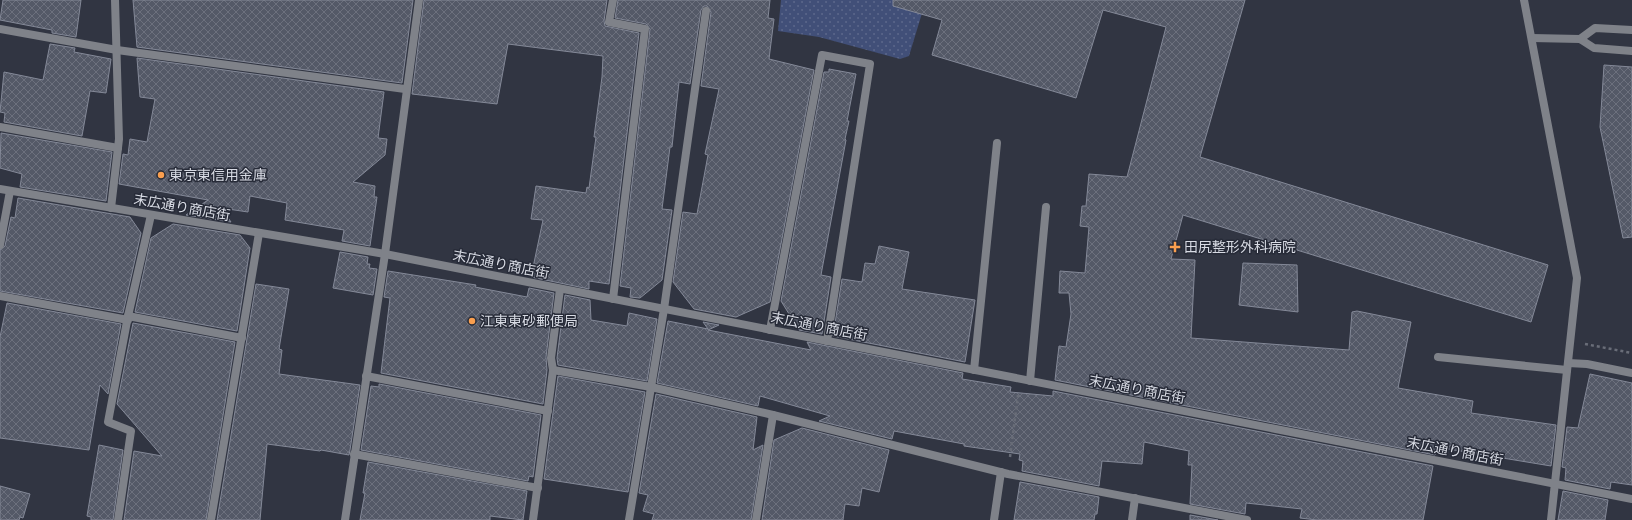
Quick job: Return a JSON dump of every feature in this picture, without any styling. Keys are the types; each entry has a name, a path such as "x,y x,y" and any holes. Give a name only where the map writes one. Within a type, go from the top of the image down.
{"street":[{"path":"111,208 118,148 115,0"},
{"path":"345,520 385,254 419,0"},
{"path":"613,0 609,22 645,29 613,299"},
{"path":"1524,0 1576,278 1556,484 1551,520"},
{"path":"629,520 664,309 706,11"},
{"path":"1580,39 1595,28 1632,30"},
{"path":"0,30 117,50 406,89"},
{"path":"1532,38 1580,39 1594,48 1632,51"},
{"path":"770,330 822,55 870,64 828,341"},
{"path":"0,127 118,148"},
{"path":"974,370 997,143"},
{"name":"末広通り商店街","path":"0,189 385,254 1632,499"},
{"path":"0,245 10,191"},
{"path":"1030,381 1046,207"},
{"path":"118,520 131,431 108,422 128,318 151,215"},
{"path":"211,520 259,233"},
{"path":"533,520 553,370 550,358 560,289"},
{"path":"0,296 242,338"},
{"path":"1438,357 1567,367 1587,364 1632,373"},
{"path":"553,370 651,387 773,415 1005,473 1136,498 1217,517 1247,520"},
{"path":"366,376 548,411"},
{"path":"756,520 773,415"},
{"path":"354,454 538,488"},
{"path":"994,520 1005,473"},
{"path":"1132,520 1136,498"}],"path":[{"path":"1570,341 1632,353"},
{"path":"1005,473 1020,379"}],"shaded area":[{"path":"781,0 926,0 909,56 900,59 819,37 778,31"}],"building":[{"path":"3,0 81,0 76,37 52,33 52,30 0,20"},
{"path":"133,0 413,0 402,83 137,47"},
{"path":"424,0 607,0 604,21 605,26 639,33 609,284 589,281 589,289 531,277 543,220 531,219 536,186 586,193 587,187 589,188 596,137 594,137 602,77 603,56 508,44 497,104 412,94"},
{"path":"618,0 770,0 768,18 774,19 769,59 814,70 770,302 736,317 694,309 673,282 683,212 697,214 708,155 705,154 719,89 701,86 711,12 707,6 704,6 701,10 690,84 679,82 672,147 670,147 662,209 672,210 662,280 640,298 630,297 631,288 620,286 650,29 646,24 615,18"},
{"path":"893,0 1245,0 1200,157 1548,265 1531,322 1183,215 1171,259 1195,260 1191,338 1349,350 1352,312 1357,311 1411,322 1398,388 1473,401 1471,413 1556,425 1551,466 1436,447 1435,455 1055,380 1059,346 1066,347 1071,314 1069,293 1059,293 1060,271 1085,273 1089,227 1080,226 1082,206 1086,206 1089,174 1127,177 1166,27 1103,10 1076,98 932,55 942,20 893,6"},
{"path":"50,44 75,48 74,52 111,59 106,93 90,91 82,136 4,122 5,113 0,112 4,72 43,80"},
{"path":"137,58 384,92 378,138 387,139 385,155 353,182 375,186 374,197 377,197 370,246 342,241 344,230 285,220 287,203 250,196 248,212 221,208 231,222 186,215 208,200 119,184 123,154 128,155 130,139 147,142 155,99 140,97"},
{"path":"1604,65 1632,67 1632,237 1623,238 1600,127"},
{"path":"829,69 856,74 847,121 849,121 846,140 821,275 831,277 822,334 799,330 781,301 824,72 829,72"},
{"path":"1,133 112,152 106,201 20,187 22,174 0,168"},
{"path":"18,198 130,217 141,233 123,313 0,291 0,250 5,246 11,217 15,218"},
{"path":"173,224 240,235 250,248 237,331 135,312 151,238"},
{"path":"879,246 909,252 902,289 975,300 965,362 833,336 842,279 862,282 865,263 875,264"},
{"path":"340,252 368,257 367,264 370,264 369,268 377,269 373,295 333,288"},
{"path":"1243,263 1297,265 1298,312 1239,305"},
{"path":"388,271 476,285 475,287 527,297 529,288 554,293 546,357 547,370 543,404 381,373 390,298 384,297"},
{"path":"256,284 289,289 279,349 282,350 279,374 360,385 350,450 349,455 321,450 267,444 260,520 217,520"},
{"path":"565,295 590,300 591,320 627,326 629,313 657,319 647,381 558,365 557,358"},
{"path":"7,303 121,324 108,394 100,385 89,450 0,438 0,337"},
{"path":"668,321 708,329 703,322 719,325 708,330 811,350 807,342 963,373 962,379 1011,387 1010,392 1053,396 1053,391 1433,466 1423,520 1317,520 1300,518 1302,509 1246,503 1245,514 1190,504 1192,465 1188,465 1189,451 1144,442 1142,464 1102,461 1099,486 1022,471 1023,461 1019,460 1020,454 964,446 964,444 894,431 892,439 819,421 830,416 760,396 758,406 657,383"},
{"path":"133,323 235,342 206,520 124,520 134,451 162,456 117,404"},
{"path":"1590,374 1632,383 1632,485 1611,482 1610,489 1565,480 1566,468 1562,467 1567,427 1578,428"},
{"path":"558,376 645,392 628,492 544,479"},
{"path":"379,384 541,415 533,477 529,476 528,481 361,450 371,386 379,387"},
{"path":"656,394 757,417 753,450 763,445 751,520 652,520 654,514 643,511 648,495 639,493"},
{"path":"802,428 889,450 879,492 862,488 859,506 845,504 843,520 762,520 774,440"},
{"path":"99,445 123,450 113,520 91,520 91,517 87,516"},
{"path":"368,462 527,491 523,520 490,516 490,520 360,520 365,493 363,493"},
{"path":"1020,482 1099,497 1097,514 1095,514 1094,520 1014,520"},
{"path":"0,486 30,494 23,518 20,517 19,520 0,520"},
{"path":"1563,491 1608,500 1605,520 1558,520"},
{"path":"1190,515 1218,520 1190,520"}],"place":[{"name":"東京東信用金庫","path":"161,175"},
{"name":"田尻整形外科病院","path":"1175,247"},
{"name":"江東東砂郵便局","path":"472,321"}]}
